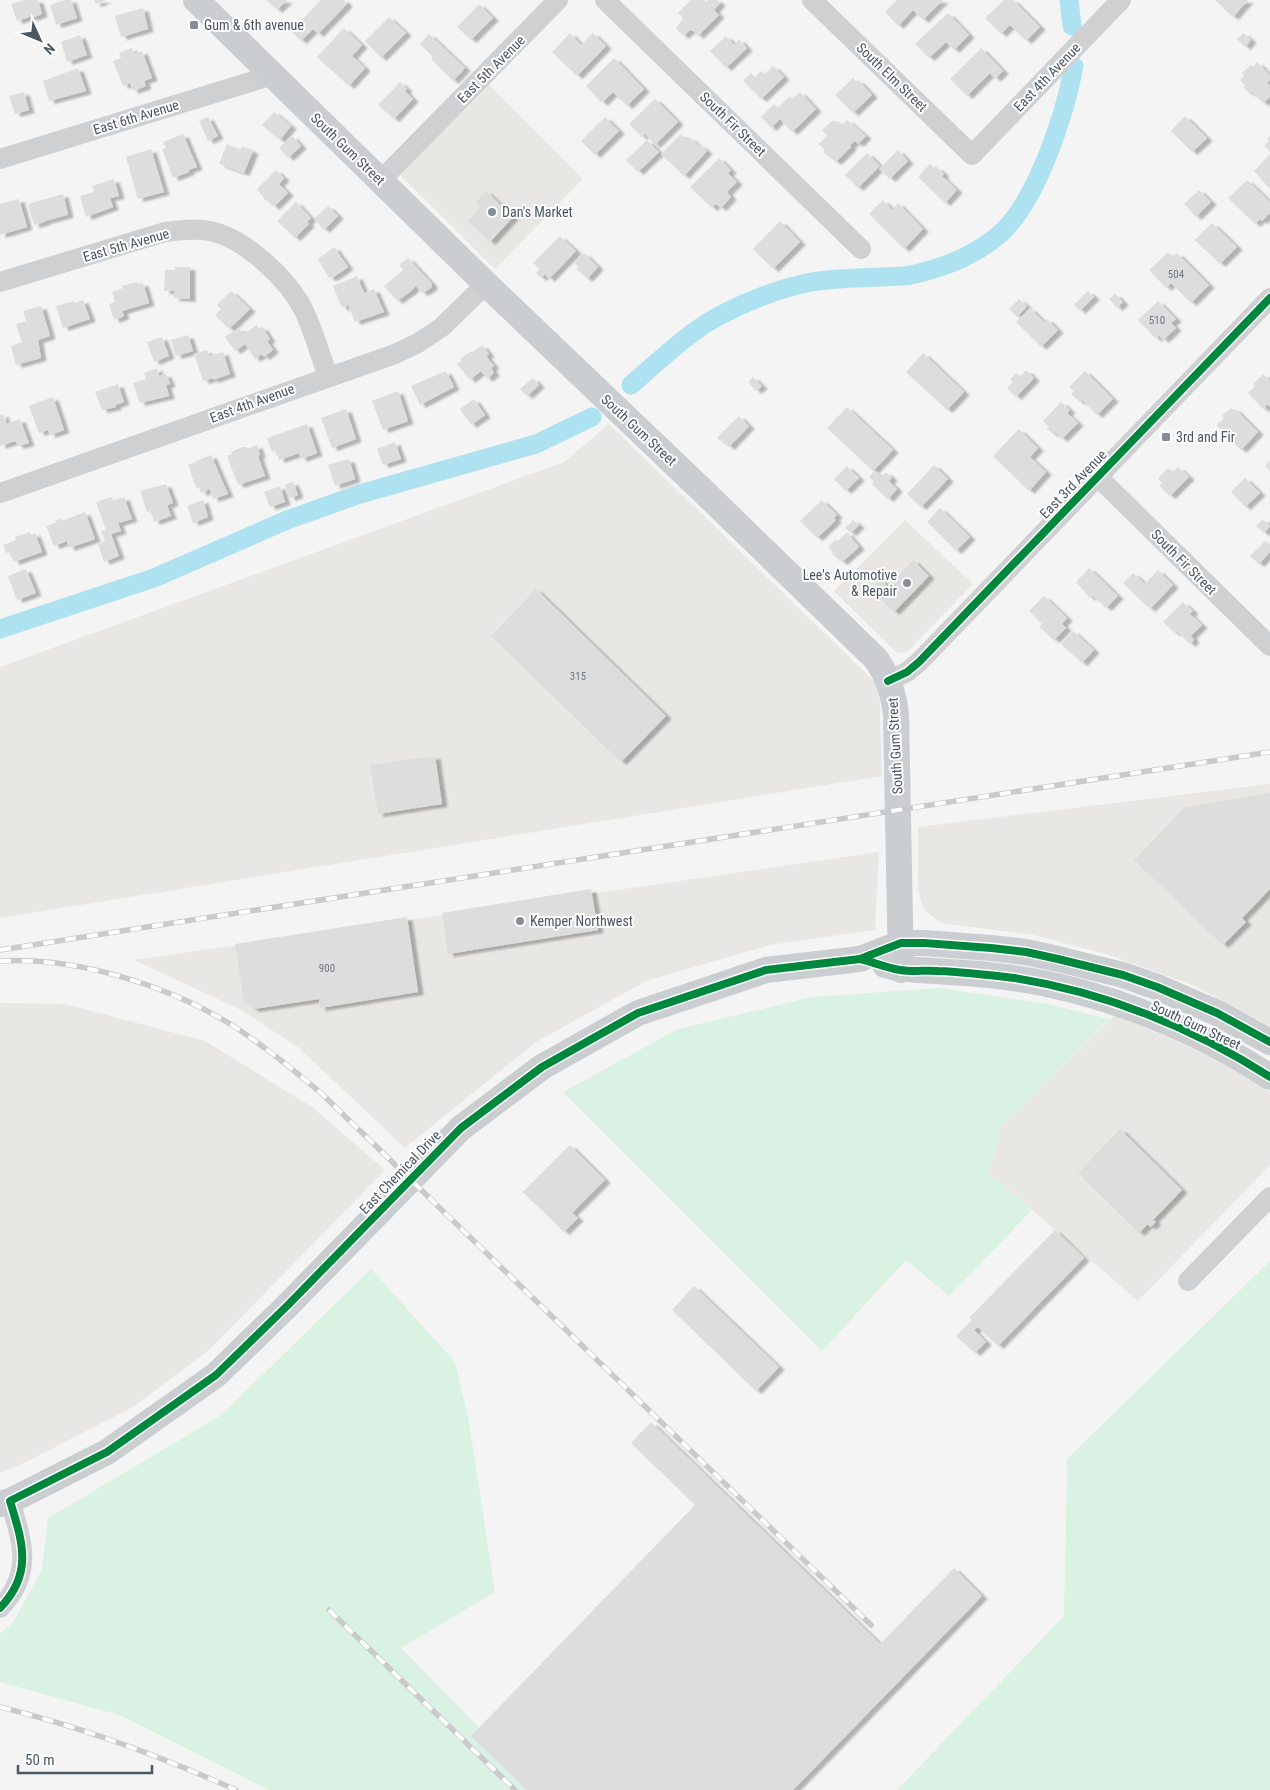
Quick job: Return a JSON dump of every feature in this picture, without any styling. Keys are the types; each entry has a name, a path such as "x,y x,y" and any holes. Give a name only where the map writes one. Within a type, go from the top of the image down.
{"main road":[{"name":"South Gum Street","path":"196,0 486,284 876,659 888,680 896,715 901,970 949,972 1016,979 1048,985 1111,1002 1202,1039 1270,1077"},
{"name":"South Gum Street","path":"901,943 991,948 1058,959 1123,975 1217,1013 1270,1042"},
{"name":"East Chemical Drive","path":"5,1502 107,1452 216,1375 287,1306 461,1128 542,1068 638,1013 766,970 860,959 901,943"},
{"name":"East Chemical Drive","path":"860,959 901,970"}],"street":[{"name":"East 5th Avenue","path":"381,180 558,0"},
{"name":"South Fir Street","path":"605,0 861,249"},
{"name":"South Elm Street","path":"812,0 972,155"},
{"name":"East 4th Avenue","path":"972,155 1122,0"},
{"name":"East 6th Avenue","path":"0,159 272,75"},
{"name":"East 5th Avenue","path":"0,282 165,232 210,231 230,237 246,246 276,274 292,293 304,312 328,376"},
{"name":"East 4th Avenue","path":"0,494 328,376 395,354 418,344 442,327 486,284"},
{"name":"East 3rd Avenue","path":"888,680 907,672 919,662 1270,298"},
{"name":"South Fir Street","path":"1098,477 1270,646"},
{"path":"1188,1281 1270,1197"},
{"path":"0,1608 16,1586 23,1558 22,1542 5,1502"}],"shaded area":[{"path":"487,83 583,179 495,269 399,174"},
{"path":"609,424 879,686 882,776 0,918 0,667 564,462"},
{"path":"905,520 973,584 904,653 896,652 834,591"},
{"path":"1270,784 1270,1027 1195,986 1106,954 1034,935 941,923 924,910 918,890 918,827"},
{"path":"879,852 875,930 770,945 646,981 536,1042 405,1148 299,1048 241,1010 134,960"},
{"path":"0,1003 65,1004 205,1041 312,1107 385,1170 209,1350 133,1407 24,1463 0,1473"},
{"path":"1115,1015 1177,1041 1231,1067 1270,1092 1270,1165 1138,1301 989,1173 1001,1127"}],"green space":[{"path":"940,988 1048,1004 1110,1019 1001,1127 989,1173 1032,1210 949,1296 906,1260 822,1351 563,1092 678,1029 812,997"},
{"path":"1270,1261 1270,1790 897,1790 1064,1616 1067,1459"},
{"path":"371,1269 455,1362 469,1422 495,1592 401,1648 541,1790 269,1790 122,1716 0,1682 0,1634 14,1621 42,1569 48,1518 220,1416"}],"building":[{"path":"24,0 38,0 42,14 17,21 11,4"},
{"path":"71,0 77,18 56,25 50,5"},
{"path":"94,0 106,0 96,4"},
{"path":"266,0 287,0 277,10"},
{"path":"321,0 344,0 347,4 318,34 313,29 301,41 291,31"},
{"path":"691,0 704,0 706,2 717,0 720,3 714,10 719,15 698,36 690,30 683,36 676,28 683,18 678,13"},
{"path":"897,0 943,0 923,20 913,10 898,26 885,12"},
{"path":"1004,0 1013,0 1040,27 1026,41 1010,25 1001,34 985,18"},
{"path":"1215,0 1248,0 1233,17"},
{"path":"479,4 493,18 471,40 457,27"},
{"path":"143,8 148,29 121,37 115,16"},
{"path":"948,13 969,35 954,50 946,42 929,58 915,44"},
{"path":"389,17 406,33 381,58 365,41"},
{"path":"344,28 362,45 352,56 365,68 349,86 317,57"},
{"path":"570,33 581,45 593,33 606,46 577,76 552,52"},
{"path":"1243,33 1251,40 1245,47 1237,39"},
{"path":"429,34 465,68 453,81 431,59 433,57 420,44"},
{"path":"80,35 87,55 67,62 61,42"},
{"path":"726,36 734,45 739,39 747,48 726,68 710,51"},
{"path":"132,48 134,54 142,51 152,78 144,81 146,86 133,91 130,83 123,86 113,61 121,58 119,53"},
{"path":"981,48 1003,71 995,79 990,73 967,96 950,79"},
{"path":"614,58 644,89 627,106 613,92 602,103 586,86"},
{"path":"1257,62 1270,75 1270,80 1267,83 1268,85 1270,84 1270,97 1263,103 1251,91 1249,93 1243,87 1245,85 1240,80 1244,76 1242,73 1251,65 1253,67"},
{"path":"773,66 784,77 761,99 743,81 751,73 755,77 761,71 765,74"},
{"path":"78,68 86,91 49,101 43,81"},
{"path":"853,78 856,82 858,80 872,95 853,113 835,95"},
{"path":"400,82 413,99 394,119 378,105"},
{"path":"24,92 29,110 15,114 9,96"},
{"path":"800,92 816,109 792,132 780,119 771,128 761,117 774,104 778,108 790,96 792,99"},
{"path":"655,99 678,122 655,145 645,134 642,137 629,124"},
{"path":"274,112 291,126 280,140 262,125"},
{"path":"1185,116 1207,138 1192,152 1171,131"},
{"path":"208,117 218,136 208,141 199,121"},
{"path":"605,117 619,131 595,155 581,141"},
{"path":"833,120 838,121 842,125 847,120 866,136 858,144 855,141 850,145 851,147 836,162 823,152 825,150 819,144 827,136 822,130"},
{"path":"183,134 197,167 173,178 162,149 166,148 163,142"},
{"path":"681,134 687,140 689,137 707,151 684,176 661,154"},
{"path":"292,136 301,146 288,158 279,148"},
{"path":"1270,136 1270,152 1264,146 1269,141 1267,139"},
{"path":"647,140 659,152 638,172 626,160"},
{"path":"227,144 240,150 242,146 253,151 244,173 219,164"},
{"path":"151,149 164,192 138,199 126,157"},
{"path":"898,150 908,161 890,179 879,169"},
{"path":"867,153 880,166 858,188 845,175"},
{"path":"1270,154 1270,189 1254,171"},
{"path":"719,158 731,170 728,173 737,182 727,192 731,197 721,208 716,204 712,208 690,187"},
{"path":"930,164 935,169 937,167 944,174 942,176 957,190 945,203 918,177"},
{"path":"276,170 284,178 279,184 288,193 274,207 266,201 257,189"},
{"path":"114,179 119,196 110,198 113,207 86,217 80,196 94,192 92,186"},
{"path":"1247,180 1270,202 1270,213 1262,221 1260,219 1255,224 1228,198"},
{"path":"1199,190 1211,202 1196,217 1184,204"},
{"name":"Dan's Market","path":"486,191 513,217 490,242 468,221 481,207 476,202"},
{"path":"63,194 68,214 34,225 28,204"},
{"path":"19,199 27,227 0,235 0,204"},
{"path":"883,200 892,210 898,203 923,229 904,249 869,214"},
{"path":"296,202 311,218 307,222 309,224 295,238 277,221"},
{"path":"328,206 338,216 324,230 314,219"},
{"path":"780,221 800,242 773,269 753,249"},
{"path":"1212,223 1237,247 1220,264 1195,240"},
{"path":"560,236 576,251 549,279 545,274 541,278 536,273 540,269 533,263"},
{"path":"334,247 348,267 332,278 329,278 318,259"},
{"path":"1168,252 1173,257 1177,253 1209,285 1191,303 1171,283 1166,288 1149,270"},
{"path":"584,253 598,267 587,279 576,268 578,267 574,263"},
{"path":"408,258 432,284 431,288 422,293 416,286 397,301 384,286 403,270 399,265"},
{"path":"175,267 190,267 190,299 174,298 174,291 164,291 165,270 175,270"},
{"path":"357,276 364,293 374,289 384,312 355,322 348,305 342,308 333,286"},
{"path":"137,282 138,284 143,283 149,303 122,311 124,316 114,320 109,304 115,302 112,292 123,288 122,286"},
{"path":"231,291 250,309 229,329 215,315 221,309 217,305"},
{"path":"1088,291 1094,297 1080,311 1074,305"},
{"path":"1115,294 1123,302 1117,308 1109,299"},
{"path":"1019,299 1027,306 1017,317 1009,309"},
{"path":"83,300 90,319 63,328 56,306"},
{"path":"1158,301 1176,319 1171,323 1176,328 1163,340 1159,335 1156,339 1138,320"},
{"path":"41,306 50,336 38,340 41,358 16,365 11,346 22,342 16,324 26,321 23,311"},
{"path":"1030,308 1044,322 1047,319 1058,330 1041,347 1016,322"},
{"path":"257,325 259,328 262,327 270,339 267,341 273,350 264,357 262,354 255,359 245,344 235,351 225,337 239,328 243,334"},
{"path":"188,335 193,351 176,356 171,340"},
{"path":"162,337 169,356 154,362 147,342"},
{"path":"482,345 489,354 486,356 494,366 491,368 494,373 487,379 481,371 470,380 457,364 461,361 460,359"},
{"path":"207,350 209,356 223,352 230,374 213,380 213,378 203,381 194,354"},
{"path":"923,353 964,392 947,410 906,372"},
{"path":"157,368 159,376 166,374 170,384 166,385 169,396 140,403 133,383 146,379 144,373"},
{"path":"1026,370 1034,378 1016,397 1007,388 1013,382 1010,379 1016,373 1020,376"},
{"path":"446,371 454,387 420,405 411,386"},
{"path":"1085,371 1113,399 1097,415 1082,400 1080,402 1071,394 1074,391 1069,387"},
{"path":"1263,374 1270,381 1270,407 1268,404 1263,409 1248,393 1255,386 1253,384"},
{"path":"753,377 762,386 756,391 748,382"},
{"path":"533,378 539,385 527,396 520,389"},
{"path":"118,384 124,402 115,405 116,407 102,410 95,392"},
{"path":"398,391 408,421 383,430 372,401"},
{"path":"53,397 64,430 50,435 48,430 39,433 29,406"},
{"path":"474,399 485,415 471,425 460,409"},
{"path":"1061,402 1070,410 1067,413 1078,423 1062,439 1055,432 1053,434 1047,429 1049,427 1043,421"},
{"path":"847,407 893,450 873,471 827,428"},
{"path":"1231,408 1235,409 1258,432 1241,450 1216,425"},
{"path":"346,409 356,439 332,448 321,418"},
{"path":"3,414 6,424 20,419 29,443 18,446 16,442 12,442 0,446 0,415"},
{"path":"739,416 749,426 729,447 717,438"},
{"path":"307,424 317,453 301,459 299,453 279,460 276,450 272,452 267,438"},
{"path":"1019,429 1038,448 1030,457 1046,472 1029,491 993,456"},
{"path":"395,442 401,459 383,465 377,449"},
{"path":"257,445 260,455 258,456 265,476 238,485 227,456 242,447 247,449"},
{"path":"211,455 228,494 213,499 210,489 201,493 199,487 196,488 188,465"},
{"path":"349,459 355,479 335,486 328,465"},
{"path":"1270,460 1270,471 1265,466"},
{"path":"934,465 948,479 921,507 907,494"},
{"path":"847,466 859,478 846,491 834,479"},
{"path":"1178,467 1189,477 1170,496 1159,486 1162,483 1158,479 1168,468 1173,472"},
{"path":"874,471 880,477 886,472 892,478 889,481 897,489 888,499 872,484 874,482 869,477"},
{"path":"1245,478 1260,493 1245,507 1231,492"},
{"path":"293,482 298,495 290,498 285,485"},
{"path":"166,484 173,503 167,505 171,516 154,522 151,511 147,512 140,491"},
{"path":"280,486 285,502 270,507 264,492"},
{"path":"112,497 113,501 124,497 132,519 118,523 121,531 111,534 119,556 104,562 98,544 105,541 101,531 106,530 96,502"},
{"path":"203,500 208,517 193,523 187,506"},
{"path":"822,500 837,515 834,518 836,520 817,538 800,521"},
{"path":"940,508 970,537 956,551 927,522"},
{"path":"85,512 95,539 69,548 67,541 54,546 46,526 56,523 55,521 61,518 62,521"},
{"path":"1263,519 1270,526 1264,533 1256,526"},
{"path":"853,520 859,525 851,533 845,528"},
{"path":"30,532 31,535 35,533 42,552 14,562 10,552 6,553 3,545 16,540 15,537"},
{"path":"847,532 859,547 842,562 832,554 833,552 828,547"},
{"path":"1265,541 1270,545 1270,552 1259,564 1250,556"},
{"name":"Lee's Automotive & Repair","path":"913,560 929,576 894,612 871,590 880,579 888,587"},
{"path":"1089,568 1118,596 1106,608 1092,595 1090,598 1076,582"},
{"path":"26,569 36,593 17,600 8,576"},
{"path":"1158,570 1173,585 1150,609 1123,583 1133,573 1145,584"},
{"path":"536,589 666,716 621,762 491,636"},
{"path":"1044,596 1067,618 1062,624 1066,628 1054,640 1039,627 1042,624 1029,611"},
{"path":"1183,602 1193,611 1190,614 1202,625 1191,636 1194,640 1190,644 1177,631 1175,633 1163,622"},
{"path":"1073,631 1094,650 1082,663 1061,644"},
{"path":"435,756 442,804 378,814 370,765"},
{"path":"1270,793 1270,889 1242,918 1246,922 1223,945 1134,860 1185,807"},
{"name":"Kemper Northwest","path":"591,889 598,930 448,954 442,913"},
{"path":"407,917 418,992 320,1008 319,999 254,1009 244,1002 235,944"},
{"path":"1120,1129 1182,1190 1153,1220 1156,1222 1150,1227 1148,1224 1139,1233 1078,1173"},
{"path":"570,1145 605,1180 572,1213 578,1218 564,1232 523,1192"},
{"path":"1055,1230 1084,1258 998,1346 978,1327 974,1330 986,1342 975,1353 956,1336 972,1320 969,1318"},
{"path":"694,1286 779,1367 756,1391 672,1310"},
{"path":"651,1422 880,1644 954,1568 982,1596 793,1790 527,1790 471,1736 695,1505 631,1443"}],"waterway":[{"path":"1069,0 1072,26"},
{"path":"631,385 694,332 717,317 749,301 783,289 815,281 911,275 935,269 958,260 991,242 1013,219 1026,201 1048,156 1064,108 1074,66"},
{"path":"0,629 154,578 287,520 360,494 536,444 592,417"}],"railway":[{"path":"0,950 1270,752"},
{"path":"0,961 61,964 124,977 184,1000 212,1014 271,1052 322,1094 871,1625"},
{"path":"329,1610 515,1790"},
{"path":"0,1707 120,1743 236,1790"}],"cycle path":[{"path":"888,681 907,672 919,662 1270,298"},
{"path":"0,1608 11,1595 18,1582 21,1569 21,1543 10,1501 107,1452 216,1375 287,1306 461,1128 542,1067 638,1013 766,970 860,959 901,943 924,943 1026,952 1123,975 1157,987 1217,1013 1270,1042"},
{"path":"860,959 900,970 957,972 1014,978 1081,992 1147,1014 1179,1028 1241,1059 1270,1077"}],"place":[{"name":"Gum & 6th avenue","path":"194,25"},
{"name":"Dan's Market","path":"492,212"},
{"name":"3rd and Fir","path":"1166,437"},
{"name":"Lee's Automotive & Repair","path":"907,583"},
{"name":"Kemper Northwest","path":"520,921"}]}
